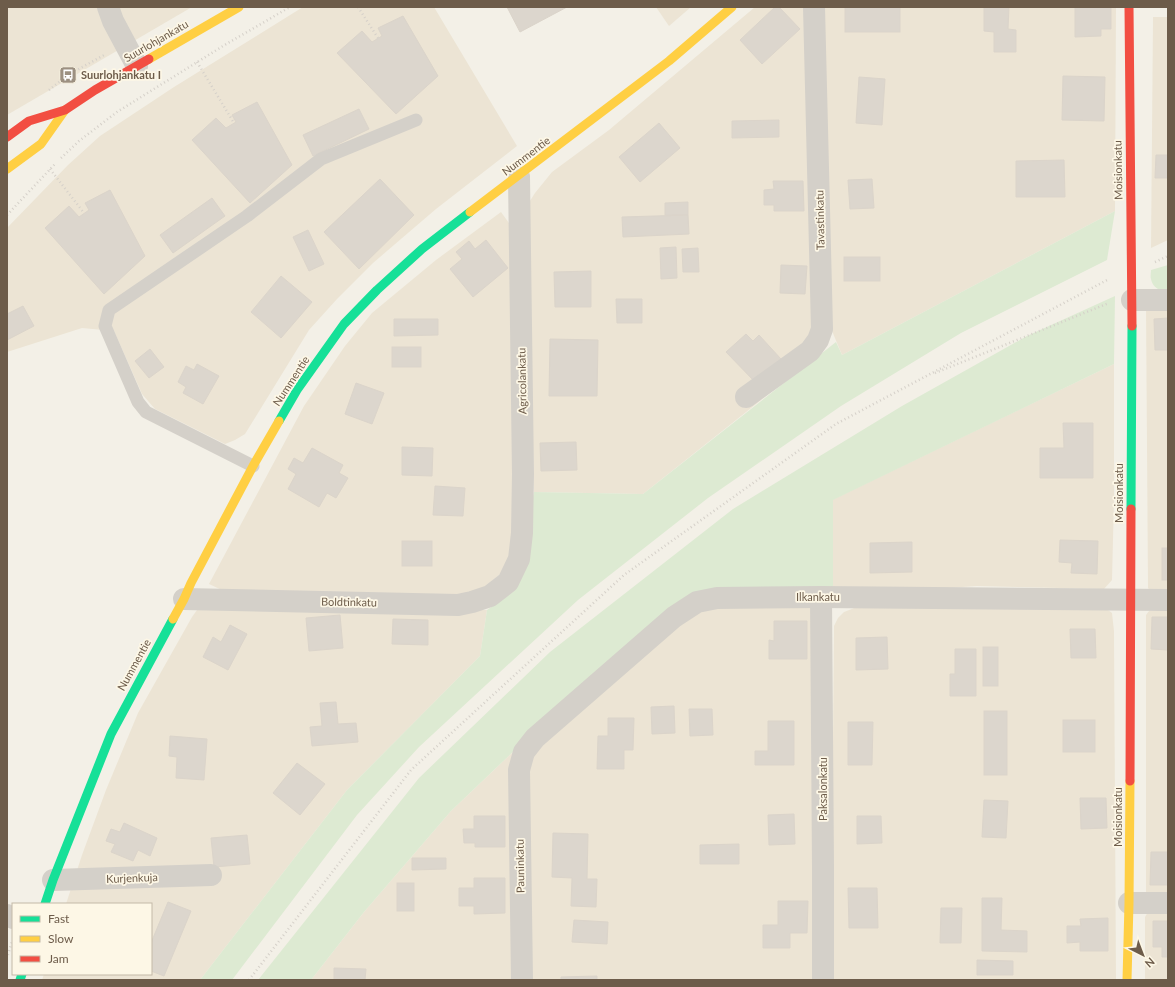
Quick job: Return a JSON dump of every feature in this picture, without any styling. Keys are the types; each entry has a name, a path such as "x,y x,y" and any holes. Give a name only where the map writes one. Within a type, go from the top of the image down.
{"street":[{"path":"108,7 113,21 137,66"},
{"name":"Suurlohjankatu","path":"7,137 29,121 64,110 95,90 239,7"},
{"name":"Nummentie","path":"45,903 111,734 184,599 253,466 297,390 344,324 377,290 422,250 669,61 732,7"},
{"name":"Tavastinkatu","path":"746,398 810,351 818,340 822,329 814,7"},
{"name":"Moisionkatu","path":"1127,980 1131,663 1132,297 1129,7"},
{"name":"Suurlohjankatu","path":"7,169 41,144 64,110"},
{"name":"Agricolankatu","path":"508,582 519,558 522,526 523,474 518,176"},
{"path":"1132,297 1168,300"},
{"name":"Boldtinkatu","path":"184,599 458,604 472,602 490,596 508,582"},
{"name":"Ilkankatu","path":"524,752 534,738 674,616 697,602 717,598 821,597 1168,600"},
{"name":"Paksalonkatu","path":"821,597 823,980"},
{"name":"Pauninkatu","path":"522,980 519,770 524,752"},
{"name":"Kurjenkuja","path":"53,880 211,875"},
{"path":"1129,903 1168,903"}],"lane":[{"path":"253,466 146,412 138,402 105,326 109,310 247,216 321,159 416,120"}],"path":[{"path":"7,215 50,169 79,141 117,112 197,62 290,7"},
{"path":"358,7 378,38"},
{"path":"197,62 234,123"},
{"path":"50,169 84,213"},
{"path":"1153,262 1168,256"},
{"path":"249,980 411,770 624,575 836,424 1112,277"},
{"path":"922,379 1132,297"},
{"path":"7,958 12,941"}],"shaded area":[{"path":"7,7 192,7 7,115"},
{"path":"303,7 434,7 517,146 436,209 373,263 337,299 309,330 245,434 235,440 225,444 155,409 142,394 114,331 82,328 7,352 7,228 68,165 100,136 174,87"},
{"path":"656,7 691,7 669,26"},
{"path":"755,7 806,7 815,325 790,377 643,494 534,492 528,204 552,172 609,130"},
{"path":"821,7 1116,7 1115,211 842,355 830,326"},
{"path":"1153,17 1168,17 1168,240 1151,248"},
{"path":"501,212 514,230 515,543 510,566 481,590 461,597 226,592 209,584 304,406 345,346 372,313 436,260"},
{"path":"1146,307 1168,307 1168,594 1152,592 1148,588"},
{"path":"1114,364 1114,499 1112,580 1104,589 977,586 933,589 833,587 832,500"},
{"path":"806,604 811,609 815,980 526,980 526,769 539,745 690,615 703,608"},
{"path":"857,607 1108,610 1112,613 1114,631 1116,980 831,980 834,626 838,618 844,612"},
{"path":"208,608 487,610 480,656 347,790 200,980 42,980 44,975 152,975 152,903 66,903 106,790 138,713 197,610"},
{"path":"1168,609 1168,894 1146,894 1146,615 1149,611"},
{"path":"516,749 514,980 311,980 364,912 451,811"},
{"path":"1168,910 1168,980 1145,980 1145,917 1148,912"}],"green space":[{"path":"1115,211 1107,260 961,333 841,406 708,498 578,600 419,747 357,815 232,980 200,980 347,790 480,656 487,610 514,591 534,492 643,494 836,342 842,355"},
{"path":"1168,265 1168,292 1155,287 1152,282 1151,270"},
{"path":"1115,296 1114,364 833,500 833,587 706,591 584,684 451,811 364,912 311,980 258,980 419,778 550,652 733,509 902,406 1027,336"}],"building":[{"path":"507,7 567,7 520,32"},
{"path":"775,7 779,7 800,29 762,64 740,40"},
{"path":"845,7 900,7 900,32 845,32"},
{"path":"984,7 1009,7 1008,29 1016,30 1016,52 994,52 994,32 984,31"},
{"path":"1075,7 1111,7 1111,29 1101,29 1101,36 1075,37"},
{"path":"403,16 438,76 396,114 337,53 362,31 372,42 382,36 378,28"},
{"path":"1063,76 1105,77 1104,121 1062,120"},
{"path":"859,77 885,79 882,125 856,123"},
{"path":"257,102 292,165 250,203 192,140 216,118 226,128 236,122 232,115"},
{"path":"359,109 369,129 313,156 303,135"},
{"path":"779,120 779,137 732,138 732,121"},
{"path":"659,123 680,148 640,182 619,157"},
{"path":"1156,155 1168,155 1168,178 1155,178"},
{"path":"1064,160 1065,197 1016,197 1016,161"},
{"path":"380,179 414,215 359,269 324,232"},
{"path":"872,179 874,208 850,209 848,180"},
{"path":"773,181 803,181 804,211 774,211 774,205 764,205 764,190 774,189"},
{"path":"110,190 145,256 104,294 45,228 69,206 79,217 89,210 85,203"},
{"path":"212,198 225,216 173,253 160,235"},
{"path":"688,202 688,215 665,215 665,203"},
{"path":"688,215 689,234 623,237 622,217"},
{"path":"308,230 324,264 309,271 293,237"},
{"path":"486,240 508,268 473,297 450,269 462,259 456,252 469,241 475,249"},
{"path":"676,247 677,278 661,279 660,248"},
{"path":"698,248 699,272 683,272 682,249"},
{"path":"844,257 880,257 880,281 844,281"},
{"path":"781,265 807,266 805,294 780,293"},
{"path":"591,271 591,307 555,307 554,272"},
{"path":"281,276 312,302 281,338 251,312"},
{"path":"616,299 642,299 642,323 617,323"},
{"path":"23,306 34,326 7,340 7,314"},
{"path":"1168,318 1168,350 1155,350 1154,319"},
{"path":"394,319 438,319 438,335 394,336"},
{"path":"746,334 753,341 759,335 781,359 756,383 726,352"},
{"path":"550,339 598,340 597,396 549,396"},
{"path":"392,347 421,347 421,367 392,367"},
{"path":"150,349 164,367 149,378 135,361"},
{"path":"197,364 219,376 203,404 183,393 186,387 178,382 186,366 194,370"},
{"path":"356,383 384,393 372,424 345,414"},
{"path":"1063,423 1093,423 1093,478 1040,478 1040,448 1064,448"},
{"path":"576,442 577,470 541,471 540,443"},
{"path":"402,447 433,448 432,476 402,475"},
{"path":"312,448 343,465 339,473 348,478 336,498 327,493 319,507 288,489 296,474 288,469 294,458 303,463"},
{"path":"435,486 465,488 463,516 433,515"},
{"path":"1060,540 1098,541 1097,574 1071,573 1072,563 1059,562"},
{"path":"402,541 432,541 432,566 402,566"},
{"path":"912,542 912,572 870,573 870,543"},
{"path":"1162,548 1168,548 1168,580 1162,580"},
{"path":"340,615 343,648 309,651 306,618"},
{"path":"1152,617 1168,617 1168,650 1151,649"},
{"path":"393,619 428,620 428,645 392,644"},
{"path":"774,621 807,621 807,659 769,659 769,640 774,641"},
{"path":"230,625 247,634 228,670 203,657 213,637 221,642"},
{"path":"1070,629 1095,629 1096,658 1071,658"},
{"path":"887,637 888,669 856,670 856,638"},
{"path":"983,647 998,647 998,686 983,686"},
{"path":"955,649 976,649 976,696 950,696 950,674 955,674"},
{"path":"336,702 338,724 356,723 358,742 312,746 310,727 322,726 320,703"},
{"path":"674,706 675,733 652,734 651,707"},
{"path":"689,709 712,709 713,735 690,736"},
{"path":"984,711 1007,711 1007,775 984,775"},
{"path":"608,718 634,718 633,750 624,750 624,769 597,769 598,736 608,736"},
{"path":"1063,720 1095,720 1095,752 1063,752"},
{"path":"768,721 794,721 794,765 755,765 755,751 768,751"},
{"path":"848,722 873,722 872,765 848,765"},
{"path":"170,736 207,739 204,780 176,778 177,757 169,756"},
{"path":"297,763 325,784 300,815 273,793"},
{"path":"1080,798 1106,798 1107,828 1081,829"},
{"path":"984,800 1008,801 1006,838 982,837"},
{"path":"794,814 795,844 769,845 768,815"},
{"path":"474,816 505,816 505,847 475,847 475,843 464,843 463,829 474,829"},
{"path":"857,816 881,816 882,843 857,844"},
{"path":"124,823 157,838 150,856 138,850 133,861 111,852 115,844 106,841 111,829 120,832"},
{"path":"553,833 588,834 587,879 597,879 596,907 571,906 572,878 552,877"},
{"path":"247,835 250,864 214,867 211,838"},
{"path":"739,844 739,864 700,864 700,845"},
{"path":"1151,852 1168,852 1168,885 1150,885"},
{"path":"412,858 446,858 446,869 412,870"},
{"path":"474,878 505,878 505,913 474,914 474,906 459,906 459,888 474,888"},
{"path":"397,883 414,883 414,911 397,911"},
{"path":"848,888 877,888 878,928 849,928"},
{"path":"982,898 1002,898 1001,930 1027,931 1027,952 982,951"},
{"path":"778,901 808,901 807,933 790,933 790,948 763,948 763,925 778,925"},
{"path":"168,902 191,911 164,976 152,971 152,941"},
{"path":"941,908 962,908 961,943 940,943"},
{"path":"1108,918 1108,951 1080,951 1080,942 1067,943 1067,926 1081,926 1080,919"},
{"path":"574,920 608,922 607,944 572,942"},
{"path":"1153,921 1168,921 1168,957 1162,957 1162,947 1153,947"},
{"path":"977,960 1013,961 1013,975 977,975"},
{"path":"334,968 366,969 365,980 334,980"},
{"path":"597,976 597,980 561,980 561,977"}],"traffic: fast":[{"path":"279,421 297,390 344,324 377,290 422,249 470,212"},
{"path":"1131,509 1132,326"},
{"path":"45,903 111,734 173,619"},
{"path":"20,980 22,975"}],"traffic: slow":[{"path":"149,59 239,7"},
{"path":"470,212 669,61 732,7"},
{"path":"7,169 41,144 65,110"},
{"path":"173,619 253,466 279,421"},
{"path":"1127,980 1130,781"}],"traffic: jam":[{"path":"1129,7 1132,326"},
{"path":"7,137 29,121 65,110 95,90 149,59"},
{"path":"1130,781 1131,509"}],"place":[{"name":"Suurlohjankatu I","path":"68,75"}]}
